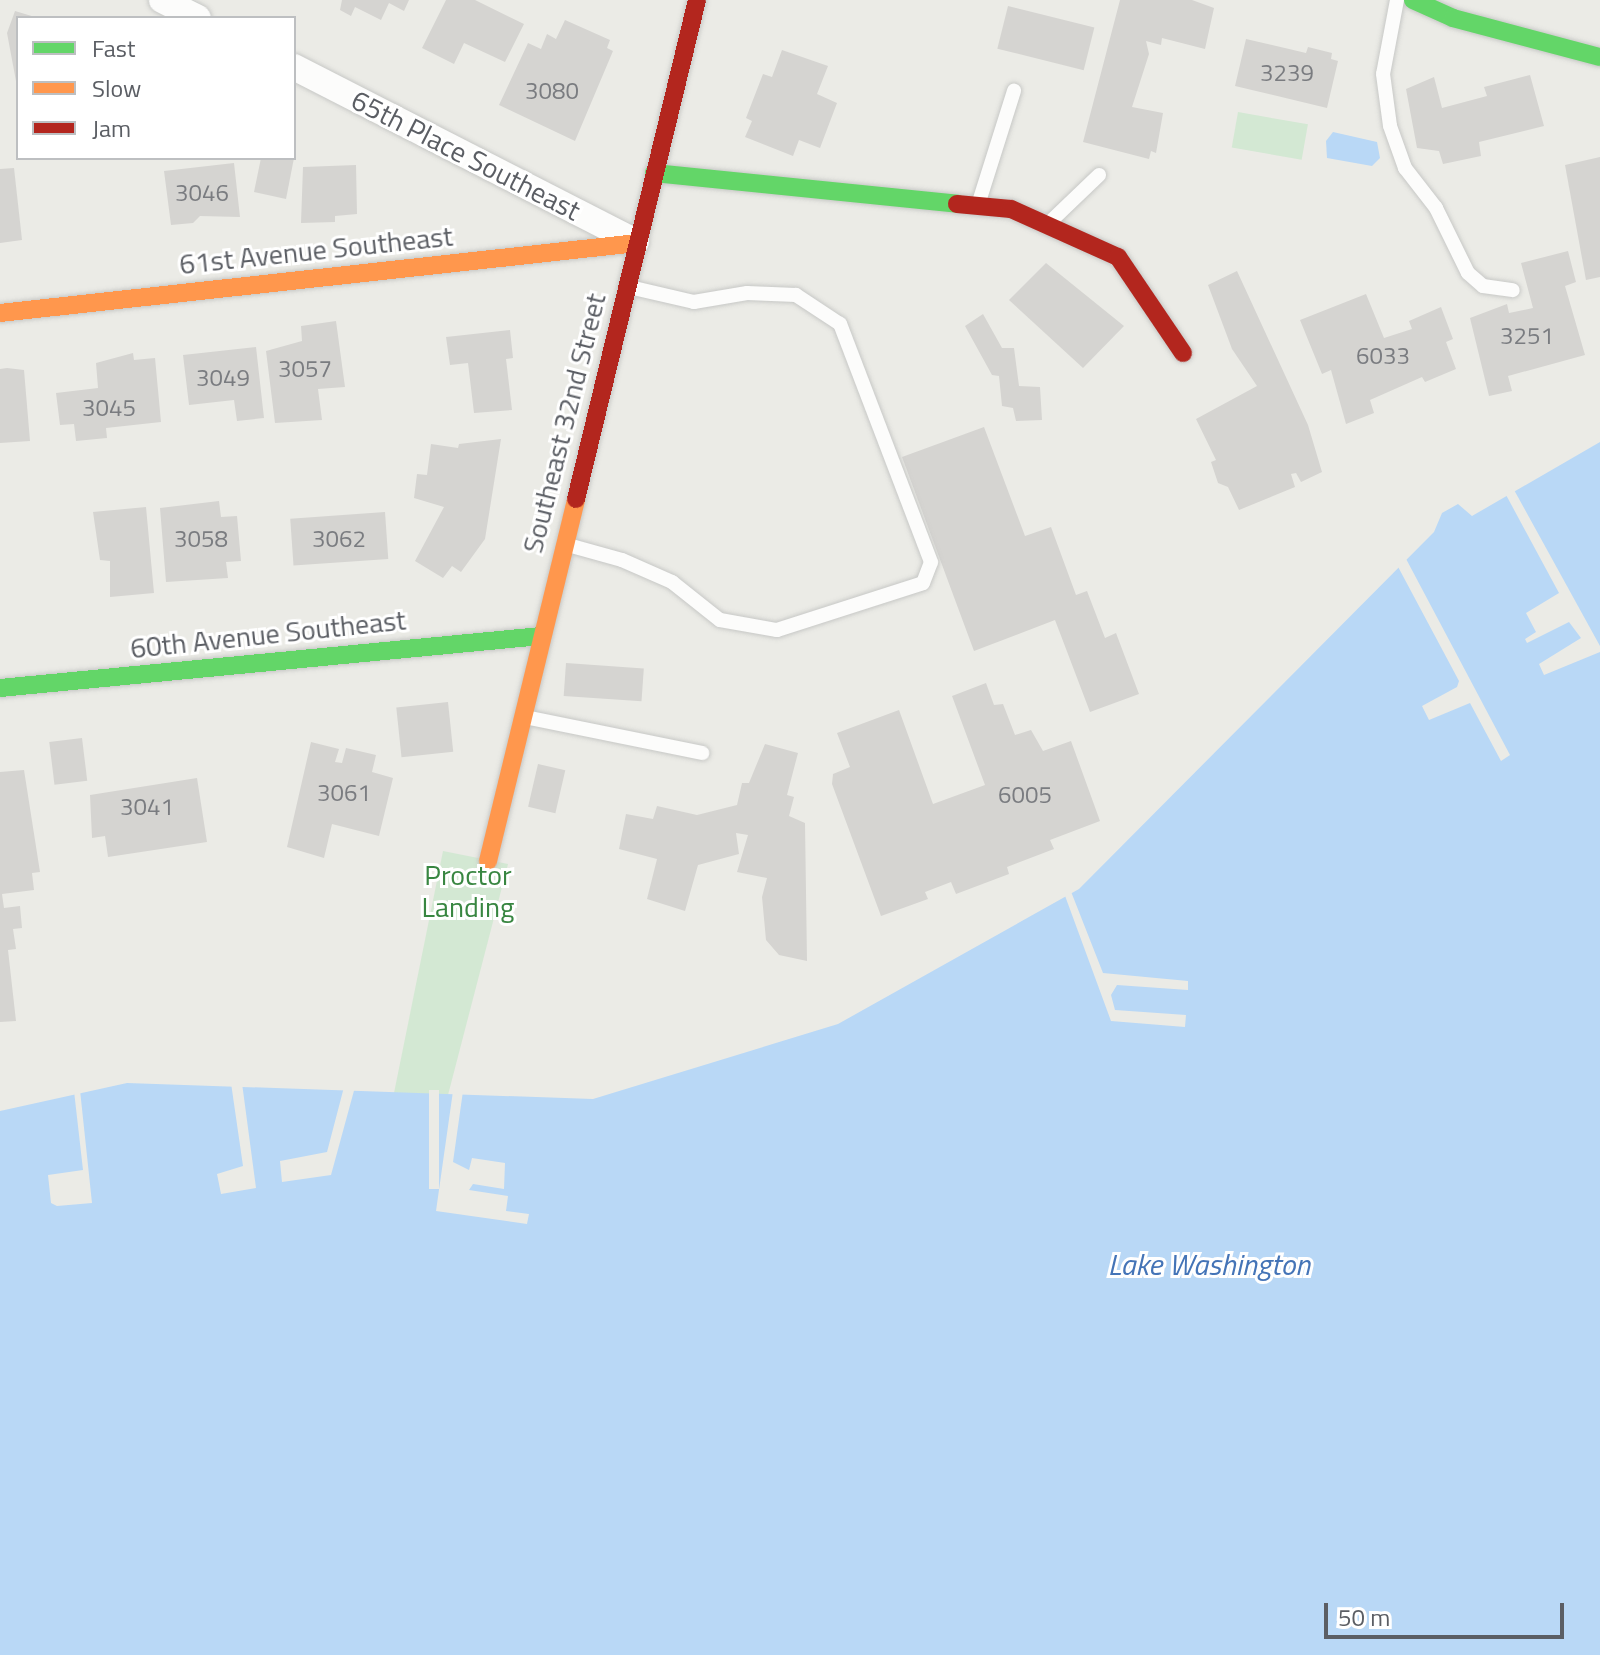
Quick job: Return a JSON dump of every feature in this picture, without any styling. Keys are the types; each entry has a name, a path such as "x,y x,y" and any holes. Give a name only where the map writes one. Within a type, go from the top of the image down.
{"street":[{"path":"162,0 194,16"},
{"name":"Southeast 32nd Street","path":"488,861 697,0"},
{"path":"1413,0 1453,18 1600,57"},
{"name":"65th Place Southeast","path":"296,68 637,243"},
{"path":"654,173 1011,209 1118,257 1183,353"},
{"name":"61st Avenue Southeast","path":"0,313 637,243"},
{"name":"60th Avenue Southeast","path":"0,688 541,636"}],"lane":[{"path":"1397,0 1383,74 1390,126 1405,168 1436,208 1468,273 1483,286 1513,290"},
{"path":"978,205 1014,91"},
{"path":"1047,225 1099,175"},
{"path":"563,544 622,560 672,582 720,620 777,630 923,583 931,562 840,324 796,295 747,293 694,302 626,287"},
{"path":"521,716 702,753"}],"green space":[{"path":"1238,112 1308,124 1302,160 1232,147"},
{"name":"Proctor Landing","path":"443,851 508,864 448,1095 394,1093"}],"water":[{"path":"1333,132 1377,142 1380,158 1372,166 1327,158 1326,141"},
{"name":"Lake Washington","path":"1600,442 1600,1655 0,1655 0,1111 127,1083 593,1099 838,1024 1079,889 1434,532 1442,513 1458,504 1472,516"}],"pier":[{"path":"1513,488 1600,646 1600,652 1544,675 1539,664 1581,638 1569,622 1527,643 1525,639 1536,632 1526,613 1559,593 1505,493"},
{"path":"1404,555 1510,755 1501,761 1470,703 1429,720 1422,706 1457,687 1459,681 1396,563"},
{"path":"1070,889 1103,973 1188,981 1188,990 1117,985 1111,995 1115,1010 1186,1015 1185,1027 1111,1021 1064,893"},
{"path":"231,1083 242,1083 256,1188 221,1194 217,1174 243,1166"},
{"path":"344,1087 355,1087 331,1175 282,1182 280,1161 327,1152"},
{"path":"80,1090 92,1203 57,1206 51,1203 48,1175 83,1170 74,1091"},
{"path":"429,1090 439,1090 439,1189 429,1189"},
{"path":"453,1091 463,1091 453,1162 469,1170 472,1158 505,1163 504,1189 473,1184 469,1190 508,1196 506,1211 529,1214 527,1224 436,1211"}],"building":[{"path":"342,0 409,0 404,11 389,3 381,20 355,7 351,16 340,10"},
{"path":"446,0 475,0 524,24 505,62 464,43 454,64 422,48"},
{"path":"1120,0 1192,0 1214,8 1205,49 1162,38 1161,45 1146,41 1149,54 1132,107 1163,113 1156,153 1151,151 1149,159 1083,142"},
{"path":"1008,6 1094,28 1084,70 997,49"},
{"path":"15,11 32,16 16,16 16,81 7,33"},
{"path":"565,20 610,40 607,48 613,51 575,141 499,105 528,43 541,49 547,34 556,39"},
{"path":"1246,39 1306,53 1308,47 1332,53 1331,59 1338,61 1327,108 1235,86"},
{"path":"782,50 828,66 817,94 837,103 820,148 799,140 793,156 745,137 752,121 746,118 763,74 772,77"},
{"path":"1530,75 1544,126 1479,142 1481,156 1443,164 1439,151 1417,148 1406,89 1434,77 1442,108 1487,96 1484,87"},
{"path":"1600,157 1600,277 1586,280 1565,165"},
{"path":"261,160 294,160 286,199 254,192"},
{"path":"234,163 240,217 200,216 193,223 171,225 164,171"},
{"path":"356,165 357,214 335,216 335,222 301,223 303,167"},
{"path":"14,168 22,240 0,243 0,169"},
{"path":"1568,251 1576,282 1565,286 1585,355 1508,376 1512,391 1489,396 1470,318 1507,304 1509,313 1533,308 1521,263"},
{"path":"1046,263 1124,326 1083,368 1009,300"},
{"path":"1237,271 1308,425 1322,472 1301,482 1296,473 1291,474 1295,487 1239,510 1228,487 1218,483 1211,462 1216,460 1196,419 1257,386 1232,349 1208,285"},
{"path":"1366,294 1384,338 1412,329 1409,321 1441,307 1453,339 1446,342 1456,369 1425,382 1422,377 1370,400 1374,413 1346,424 1331,370 1322,374 1300,320"},
{"path":"983,314 1002,348 1014,348 1019,386 1040,387 1042,420 1016,421 1013,408 1002,406 999,376 992,375 965,326"},
{"path":"336,321 345,387 318,389 322,420 275,423 266,351 302,341 301,326"},
{"path":"510,330 513,358 506,359 512,410 474,413 468,363 450,365 446,337"},
{"path":"256,347 264,418 237,421 234,400 189,405 183,355"},
{"path":"133,353 134,360 155,358 161,422 106,428 107,438 76,441 74,424 60,425 56,393 98,388 96,363"},
{"path":"0,369 24,370 30,441 0,443"},
{"path":"984,427 1025,536 1051,527 1076,595 1087,591 1105,638 1116,633 1139,694 1090,712 1055,620 974,651 902,457"},
{"path":"501,439 485,539 461,572 452,566 443,578 415,561 444,507 414,498 417,474 427,475 431,444 458,448 459,444"},
{"path":"219,501 221,517 237,516 241,561 226,562 228,578 166,582 160,508"},
{"path":"146,507 154,593 110,597 110,561 100,560 93,512"},
{"path":"385,512 388,559 294,566 290,519"},
{"path":"566,663 644,668 642,701 564,696"},
{"path":"986,683 994,705 1003,704 1015,735 1031,730 1043,751 1071,741 1100,821 1050,840 1054,849 1007,867 1009,874 956,894 951,882 925,892 928,899 881,916 832,784 833,774 850,767 837,733 899,710 933,804 985,785 952,696"},
{"path":"448,702 453,752 402,757 396,707"},
{"path":"82,738 87,781 54,785 49,742"},
{"path":"311,742 339,749 335,762 342,763 346,748 376,755 372,772 393,778 379,836 332,824 324,858 287,847"},
{"path":"765,744 798,753 787,795 794,797 789,816 805,823 807,961 779,955 766,940 762,897 767,878 737,872 748,835 736,833 739,854 698,865 685,911 647,899 657,859 619,849 626,814 653,819 657,806 697,815 737,805 742,783 749,783"},
{"path":"538,764 565,770 555,813 528,807"},
{"path":"24,770 40,872 32,873 34,890 2,894 4,908 20,906 22,928 13,929 16,949 8,950 16,1021 0,1022 0,772"},
{"path":"197,778 207,842 108,857 105,836 92,838 90,795"}],"traffic: fast":[{"path":"1413,0 1453,18 1600,57"},
{"path":"654,173 957,204"},
{"path":"0,688 541,636"}],"traffic: slow":[{"path":"0,313 637,243"},
{"path":"488,861 576,499"}],"traffic: jam":[{"path":"576,499 697,0"},
{"path":"957,204 1011,209 1118,257 1183,353"}]}
